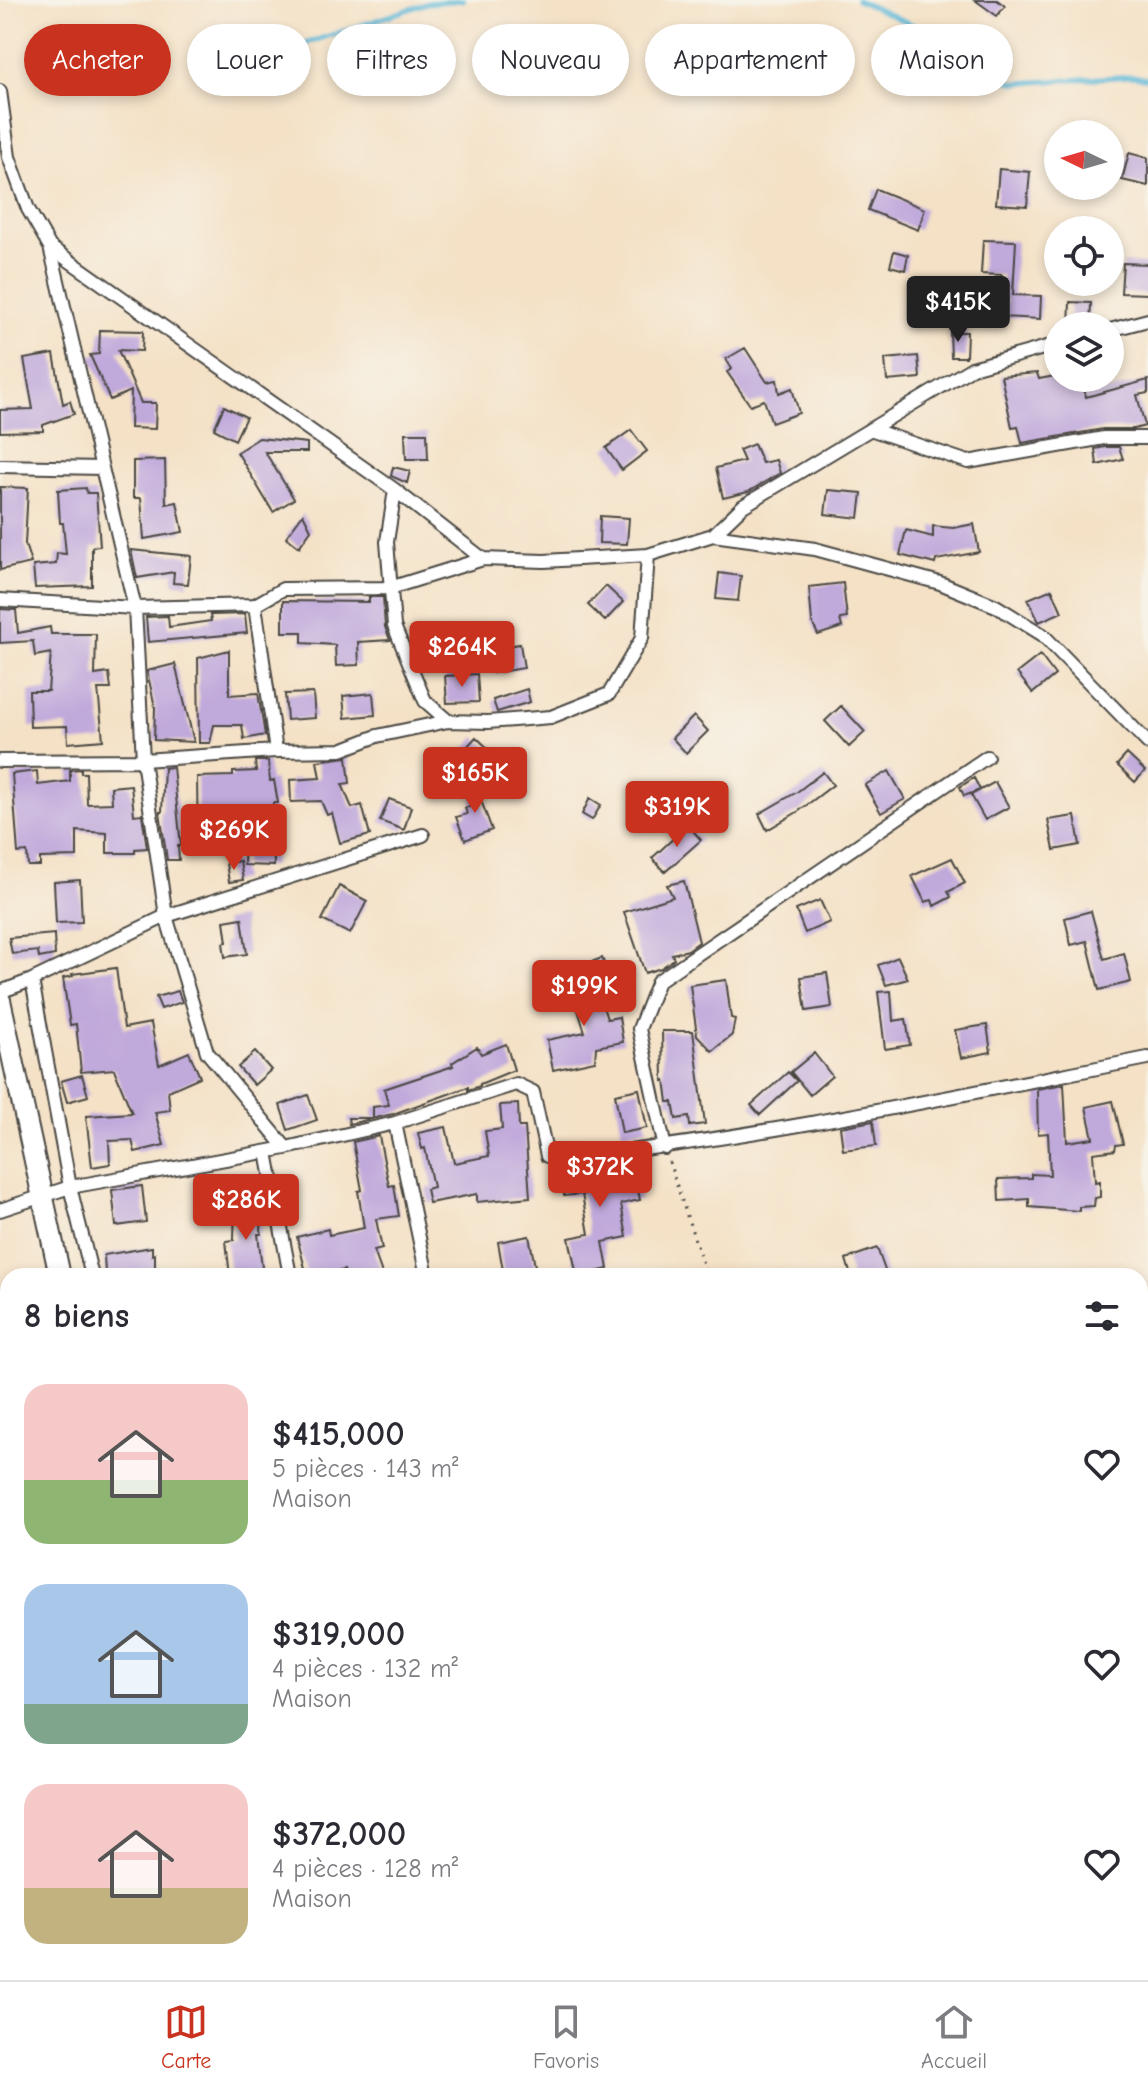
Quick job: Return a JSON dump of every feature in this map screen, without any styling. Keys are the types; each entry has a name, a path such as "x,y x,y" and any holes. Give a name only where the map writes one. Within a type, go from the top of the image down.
{"highway":[{"path":"0,1000 58,1268"}],"street":[{"path":"0,91 9,157 28,209 50,247 135,608 143,760 166,916 207,1052 286,1148"},
{"path":"50,247 395,490 483,559"},
{"path":"1124,326 1148,320"},
{"path":"713,535 743,506 972,368 1044,348"},
{"path":"870,429 968,462 1104,438 1148,438"},
{"path":"0,466 102,468"},
{"path":"395,490 387,542 394,626 425,701 448,721"},
{"path":"0,600 135,608 255,605 283,589 390,588 483,559 544,561 648,555 713,535 815,549 940,583 996,606 1043,635 1143,733 1148,743"},
{"path":"0,761 143,760 341,750 377,736 448,721 488,722 551,717 609,694 642,638 648,555"},
{"path":"255,605 276,751"},
{"path":"665,1148 639,1029 658,981 987,757"},
{"path":"0,992 32,980 166,916 423,835"},
{"path":"32,980 70,1187 90,1268"},
{"path":"0,1210 70,1187 267,1152 395,1123 516,1084 533,1092 547,1156 562,1159 665,1148 910,1105 1148,1058"},
{"path":"395,1123 425,1268"},
{"path":"267,1152 289,1268"}],"path":[{"path":"665,1148 704,1268"}],"building":[{"path":"975,0 997,0 1005,6 997,16"},
{"path":"1129,153 1148,158 1148,186 1124,180"},
{"path":"999,169 1030,172 1027,206 996,204"},
{"path":"876,189 925,209 918,230 868,210"},
{"path":"983,240 1016,241 1013,295 1041,296 1040,319 1000,317 1007,299 1001,299 1002,275 981,274"},
{"path":"894,251 908,255 905,270 890,266"},
{"path":"1124,263 1148,264 1148,294 1124,293"},
{"path":"1070,302 1091,303 1091,312 1070,312"},
{"path":"100,330 143,331 142,351 118,350 141,403 156,403 155,429 130,428 131,391 110,400 90,355 99,354"},
{"path":"950,332 967,332 966,357 951,357"},
{"path":"745,348 767,382 777,380 779,393 792,388 799,413 772,423 764,400 750,405 727,372 732,369 726,359"},
{"path":"54,354 63,404 70,401 74,414 43,425 43,431 0,432 0,410 33,409 24,359"},
{"path":"918,356 920,378 887,381 885,359"},
{"path":"1037,373 1039,379 1044,378 1044,392 1085,392 1086,397 1104,392 1124,392 1124,387 1148,380 1148,393 1137,395 1145,426 1103,429 1022,443 1018,426 1012,427 1001,376"},
{"path":"224,406 246,417 235,440 214,429"},
{"path":"631,430 647,451 622,470 606,448"},
{"path":"405,433 427,433 428,459 406,459"},
{"path":"259,438 307,443 307,452 265,452 294,499 273,512 237,452"},
{"path":"754,444 762,463 776,460 780,473 748,492 723,498 716,468 744,461 739,450"},
{"path":"1119,447 1123,459 1097,465 1095,449"},
{"path":"165,460 166,504 177,502 183,532 144,539 141,498 133,498 133,461"},
{"path":"393,467 410,471 407,483 391,476"},
{"path":"0,487 28,488 25,544 31,563 0,570"},
{"path":"86,488 87,493 96,493 100,546 92,547 92,586 35,588 33,566 56,564 57,553 66,554 58,490"},
{"path":"828,490 862,493 859,518 825,514"},
{"path":"303,514 311,530 299,547 286,537"},
{"path":"600,516 629,518 627,544 599,543"},
{"path":"974,524 979,552 936,560 935,564 900,555 906,530 933,537 933,526 953,528"},
{"path":"131,550 191,556 188,584 173,583 174,572 137,578"},
{"path":"719,573 741,576 738,601 716,599"},
{"path":"843,583 847,618 840,619 842,627 818,635 812,622 809,587"},
{"path":"606,586 623,602 605,621 588,605"},
{"path":"1052,589 1062,612 1039,622 1028,599"},
{"path":"369,597 383,597 385,627 390,640 358,642 359,665 336,666 335,645 302,643 302,632 283,632 283,601 369,602"},
{"path":"0,609 16,610 18,633 50,627 51,634 96,634 95,675 109,673 111,689 98,689 103,740 68,743 67,726 30,727 29,691 48,691 51,653 35,656 33,641 0,643"},
{"path":"245,614 247,633 148,642 146,617 168,616 169,627 211,621 210,615"},
{"path":"520,644 524,668 493,673 489,649"},
{"path":"229,650 229,695 258,693 265,735 244,739 242,725 214,725 210,743 199,743 198,658"},
{"path":"1040,655 1055,675 1033,693 1017,673"},
{"path":"175,664 194,742 154,740 155,707 147,671"},
{"path":"477,674 479,702 447,703 445,676"},
{"path":"527,689 530,702 497,712 493,700"},
{"path":"313,693 315,718 287,720 285,694"},
{"path":"373,693 375,715 345,718 343,696"},
{"path":"841,706 865,732 849,747 825,721"},
{"path":"694,716 708,731 686,753 672,738"},
{"path":"476,737 493,753 479,766 464,750"},
{"path":"1127,754 1145,771 1135,782 1117,765"},
{"path":"347,757 350,783 342,784 352,808 362,805 370,835 340,843 332,813 327,815 321,801 291,802 290,780 320,778 317,761"},
{"path":"255,761 268,761 270,781 274,780 278,803 273,803 274,866 244,865 245,835 214,839 214,846 198,846 197,777 233,776 233,772 256,771"},
{"path":"173,767 181,846 178,846 179,860 167,860 160,812 164,768"},
{"path":"81,769 81,773 86,773 87,804 112,803 111,787 131,785 134,815 142,814 147,848 135,849 135,853 107,853 107,833 77,831 77,857 40,858 40,866 28,866 27,852 18,853 12,774 37,771 38,785 70,781 70,770"},
{"path":"889,771 905,799 881,813 865,785"},
{"path":"823,772 833,785 767,830 759,814 797,792"},
{"path":"974,778 980,790 964,796 960,787"},
{"path":"473,779 474,782 483,782 484,796 479,795 492,830 465,840 456,817 467,814 465,808 472,806"},
{"path":"995,782 1009,807 985,820 971,795"},
{"path":"590,798 601,805 592,820 582,814"},
{"path":"389,799 411,807 404,830 380,821"},
{"path":"1075,816 1080,845 1054,850 1048,820"},
{"path":"688,825 701,840 665,872 652,858"},
{"path":"952,858 965,883 948,892 951,897 934,906 932,900 925,902 912,876"},
{"path":"240,861 243,880 229,882 226,863"},
{"path":"80,880 82,922 56,923 54,882"},
{"path":"684,881 699,942 688,950 672,954 674,959 661,968 645,973 624,912 673,897 667,885"},
{"path":"339,886 367,901 350,934 322,920"},
{"path":"820,900 830,922 805,933 796,910"},
{"path":"1091,911 1104,959 1124,953 1131,982 1099,990 1087,941 1071,945 1065,918"},
{"path":"242,918 247,954 225,957 223,943 227,942 224,921"},
{"path":"54,934 55,955 39,958 38,951 12,954 9,938"},
{"path":"898,957 908,979 886,985 878,965"},
{"path":"602,958 610,979 598,984 591,962"},
{"path":"116,968 124,1028 151,1023 159,1065 189,1052 200,1077 168,1091 170,1110 155,1112 164,1145 135,1152 132,1140 109,1141 110,1164 92,1167 86,1116 132,1113 114,1069 81,1072 76,1024 70,1025 63,978"},
{"path":"827,973 832,1007 806,1011 801,977"},
{"path":"594,979 607,1019 619,1017 623,1042 596,1047 595,1061 553,1070 547,1040 585,1032 575,1001 562,1005 557,991"},
{"path":"726,980 731,1018 735,1019 732,1035 712,1051 697,1035 690,985"},
{"path":"178,991 182,1002 161,1009 156,997"},
{"path":"891,991 893,1021 906,1019 910,1045 885,1049 878,992"},
{"path":"987,1025 991,1052 961,1058 955,1030"},
{"path":"662,1031 693,1031 705,1124 690,1126 689,1117 676,1119 673,1102 668,1102 663,1081"},
{"path":"506,1044 514,1070 468,1090 468,1087 393,1114 349,1124 348,1118 373,1118 373,1107 389,1105 384,1089 453,1066 452,1063 477,1047 481,1054"},
{"path":"255,1052 271,1070 254,1085 238,1067"},
{"path":"814,1053 832,1076 810,1095 791,1072"},
{"path":"788,1072 797,1081 760,1115 751,1105"},
{"path":"82,1075 88,1096 67,1102 61,1081"},
{"path":"1064,1084 1067,1142 1093,1138 1086,1107 1113,1101 1123,1144 1116,1145 1115,1150 1093,1153 1095,1182 1100,1181 1100,1197 1095,1198 1094,1206 1079,1207 1079,1211 1029,1207 1029,1199 999,1201 998,1179 1031,1178 1031,1174 1050,1175 1048,1133 1038,1134 1037,1089"},
{"path":"639,1089 647,1128 622,1133 615,1094"},
{"path":"308,1095 317,1120 288,1130 280,1105"},
{"path":"518,1104 519,1127 525,1127 530,1197 477,1202 477,1194 429,1203 426,1189 433,1187 425,1148 422,1149 418,1133 446,1127 454,1163 489,1156 485,1131 502,1129 500,1105"},
{"path":"873,1121 876,1146 843,1150 840,1127"},
{"path":"379,1136 389,1186 394,1185 399,1216 376,1219 382,1249 374,1251 380,1268 305,1268 297,1237 328,1229 329,1235 364,1228 358,1191 362,1190 353,1142"},
{"path":"632,1160 640,1200 621,1204 627,1237 603,1242 608,1268 575,1268 569,1238 589,1234 582,1194 564,1196 561,1169"},
{"path":"142,1186 146,1222 116,1226 112,1190"},
{"path":"235,1204 262,1205 261,1234 258,1234 262,1268 229,1268 226,1241 234,1240"},
{"path":"529,1236 535,1268 503,1268 498,1242"},
{"path":"152,1247 155,1268 105,1268 104,1255"},
{"path":"877,1248 884,1268 849,1268 846,1259"}],"waterway":[{"path":"311,42 428,3 463,0"},
{"path":"857,0 956,44 986,75 1017,83 1133,76 1148,79"}]}
